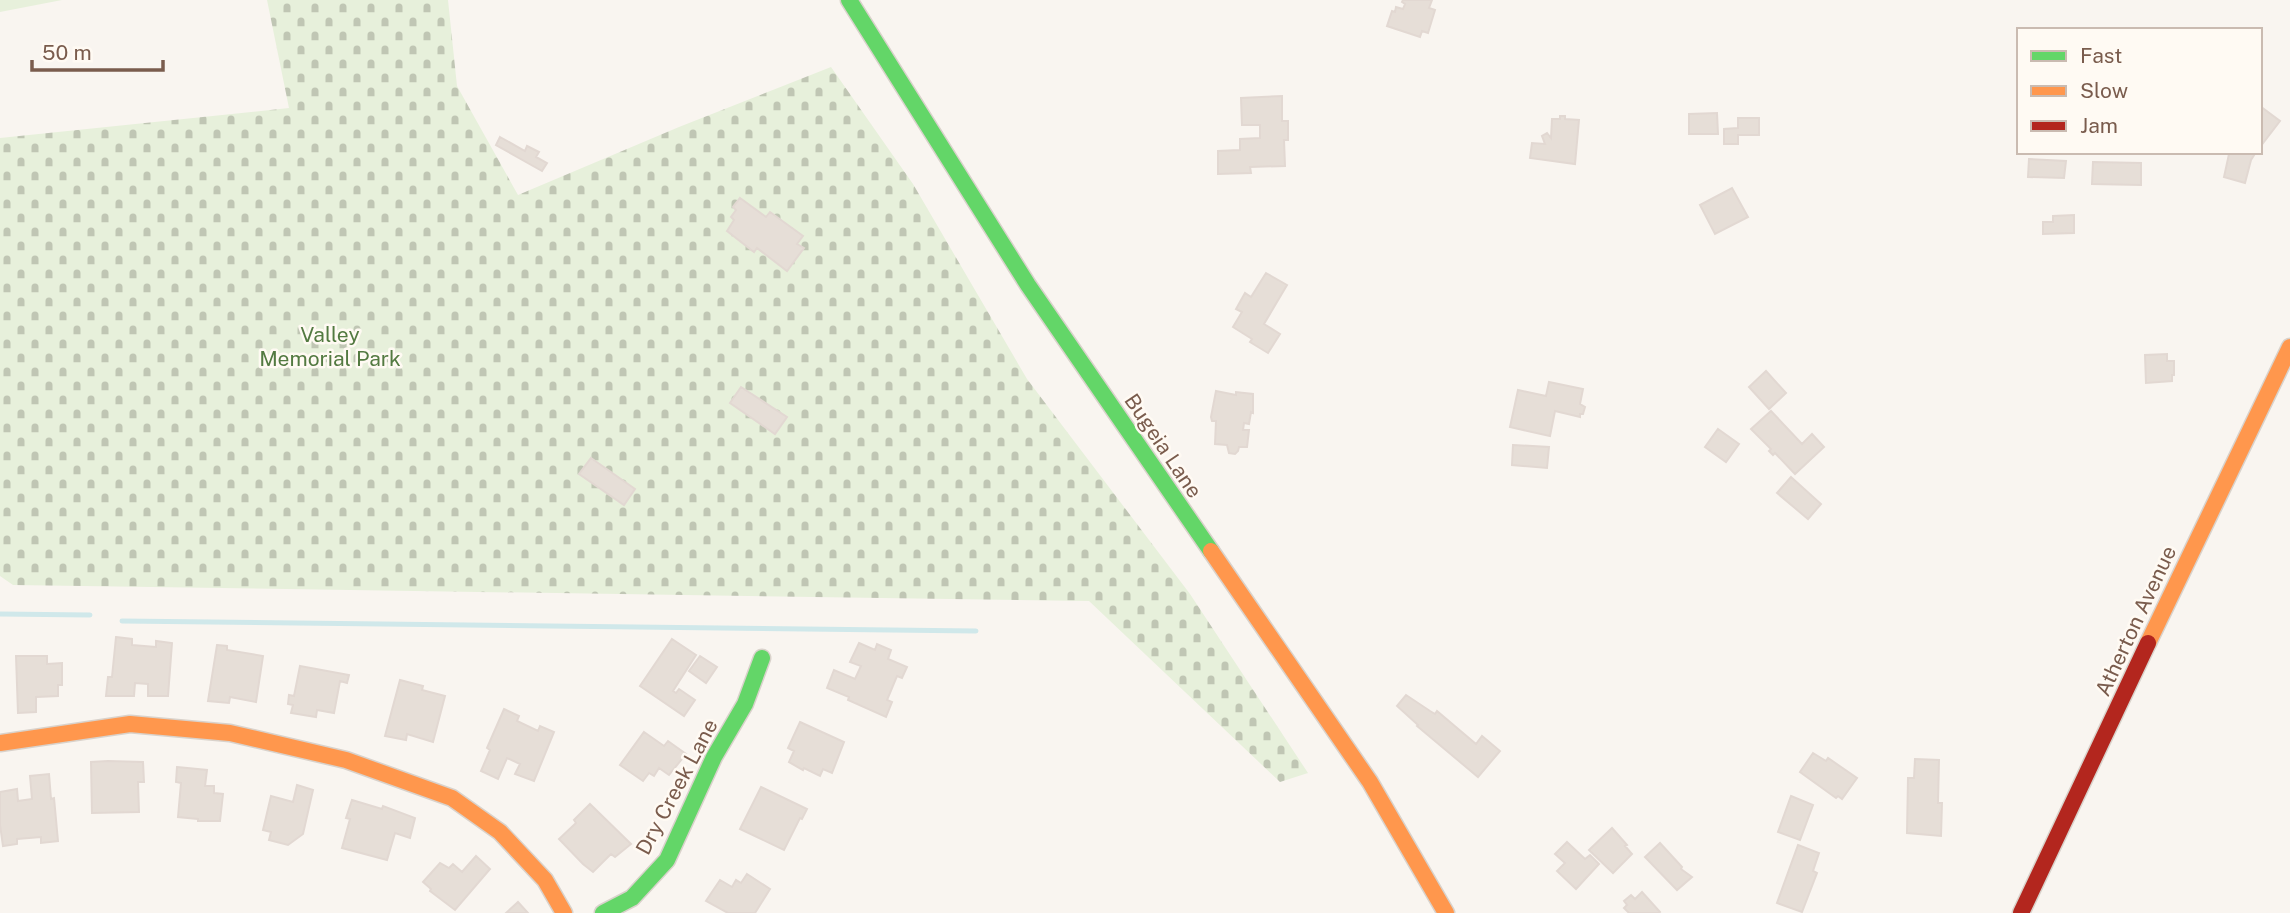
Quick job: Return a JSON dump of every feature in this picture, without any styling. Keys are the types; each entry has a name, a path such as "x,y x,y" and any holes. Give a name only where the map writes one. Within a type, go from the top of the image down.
{"street":[{"name":"Bugeia Lane","path":"849,0 1028,285 1370,782 1446,913"},
{"name":"Atherton Avenue","path":"2021,913 2290,347"},
{"name":"Dry Creek Lane","path":"603,913 632,898 667,860 714,757 745,704 762,658"},
{"path":"0,743 130,724 230,733 345,760 452,798 500,832 545,880 564,913"}],"green space":[{"path":"0,0 62,0 0,12"},
{"name":"Valley Memorial Park","path":"267,0 448,0 457,86 518,195 831,67 913,184 1027,379 1190,594 1308,773 1280,782 1089,601 13,585 0,576 0,138 289,108"}],"building":[{"path":"1403,0 1432,0 1429,8 1435,10 1428,33 1422,31 1420,37 1387,26 1392,11 1395,12 1396,7 1403,9"},
{"path":"1282,96 1282,121 1288,121 1288,140 1284,140 1285,166 1250,167 1251,173 1218,174 1218,151 1240,150 1240,139 1260,138 1260,125 1242,125 1241,98"},
{"path":"2262,108 2280,121 2262,144"},
{"path":"1717,113 1718,134 1689,134 1689,114"},
{"path":"1560,116 1579,120 1575,164 1530,158 1532,143 1545,144 1542,136 1547,133 1551,138 1552,119 1560,119"},
{"path":"1738,118 1759,118 1759,135 1738,135 1738,144 1724,144 1724,129 1738,128"},
{"path":"500,137 525,151 527,146 539,152 536,157 547,163 542,171 496,145"},
{"path":"2229,154 2255,154 2245,183 2224,177"},
{"path":"2029,159 2066,161 2064,178 2028,177"},
{"path":"2093,162 2141,163 2141,185 2092,184"},
{"path":"1732,188 1748,217 1715,234 1700,205"},
{"path":"740,198 766,217 770,212 803,236 797,244 804,248 787,271 757,248 754,252 727,231 734,220 731,217 736,210 733,207"},
{"path":"2074,215 2074,233 2043,234 2043,222 2053,222 2053,216"},
{"path":"1266,273 1287,285 1264,324 1280,334 1268,353 1233,327 1242,312 1236,309 1245,293 1251,297"},
{"path":"2167,354 2167,361 2174,361 2172,381 2146,383 2145,355"},
{"path":"1766,371 1786,393 1769,409 1749,387"},
{"path":"1549,382 1583,389 1580,404 1585,407 1583,414 1580,414 1580,417 1555,411 1550,436 1510,427 1518,390 1546,396"},
{"path":"741,387 787,417 775,434 730,403"},
{"path":"1216,391 1236,395 1236,392 1253,394 1253,413 1251,412 1249,424 1244,423 1243,430 1249,430 1247,447 1239,447 1235,454 1229,453 1227,445 1215,444 1216,421 1212,421 1211,417"},
{"path":"1771,411 1802,444 1812,434 1824,447 1795,474 1775,453 1773,455 1769,451 1771,449 1751,429"},
{"path":"1718,429 1739,444 1726,462 1705,447"},
{"path":"1513,445 1549,447 1547,468 1512,465"},
{"path":"591,458 635,489 624,505 579,474"},
{"path":"1791,477 1821,504 1808,519 1777,493"},
{"path":"116,637 132,639 132,645 156,647 156,641 172,643 168,696 148,696 148,684 135,683 134,696 106,696 108,677 112,677"},
{"path":"672,639 696,655 673,691 676,693 679,689 695,700 684,716 640,686"},
{"path":"859,643 875,650 877,644 891,650 888,659 907,667 902,678 897,676 887,700 892,702 886,717 827,688 834,670 855,679 861,666 850,662"},
{"path":"217,645 227,646 227,650 263,656 256,702 230,697 229,703 208,701"},
{"path":"16,656 47,656 47,664 62,663 62,685 58,685 58,696 36,697 36,712 18,713"},
{"path":"700,656 717,667 706,683 689,671"},
{"path":"300,666 349,675 347,683 340,681 334,713 317,710 316,717 291,713 293,705 288,704 289,695 294,696"},
{"path":"400,680 445,696 433,742 407,734 406,740 385,736"},
{"path":"1406,695 1435,714 1437,711 1476,744 1482,736 1500,751 1478,777 1397,706"},
{"path":"504,709 519,716 517,721 538,731 540,726 554,732 534,781 515,774 520,764 507,758 498,779 481,771 490,750 487,748"},
{"path":"800,722 844,742 832,773 823,769 820,776 789,762 794,751 788,748"},
{"path":"644,732 664,746 668,741 686,754 669,775 659,768 654,776 649,773 643,781 620,765"},
{"path":"1813,753 1826,761 1828,758 1857,778 1842,799 1838,796 1836,798 1800,772"},
{"path":"1915,759 1939,760 1938,803 1942,803 1941,836 1907,833 1908,778 1914,778"},
{"path":"91,762 143,762 144,782 138,782 139,812 92,813"},
{"path":"177,767 207,770 205,786 214,786 214,793 223,794 220,821 178,817 181,783 176,782"},
{"path":"49,774 58,841 41,843 41,837 17,839 17,844 3,846 0,792 17,789 18,801 32,799 30,776"},
{"path":"297,785 313,790 303,834 288,845 269,840 271,832 263,830 271,796 293,802"},
{"path":"761,787 807,809 784,850 740,829"},
{"path":"1791,796 1813,805 1800,840 1778,832"},
{"path":"352,800 382,809 383,806 415,818 410,838 395,833 387,860 342,848 350,819 346,818"},
{"path":"590,804 631,844 615,857 611,854 593,872 559,839 576,823 574,820"},
{"path":"1612,828 1632,854 1613,873 1589,850"},
{"path":"1567,842 1585,859 1590,855 1599,864 1576,889 1557,871 1565,863 1555,854"},
{"path":"1660,843 1681,869 1692,877 1677,890 1645,857"},
{"path":"1798,845 1819,853 1813,871 1817,873 1802,912 1777,903"},
{"path":"476,856 490,869 455,910 430,891 423,882 440,863 449,868 453,864 462,872"},
{"path":"747,874 770,889 755,913 728,913 706,901 720,880 732,887 736,880 741,883"},
{"path":"1642,892 1659,913 1629,913 1624,908 1627,905 1624,901 1631,895 1635,899"},
{"path":"518,902 528,913 506,913"}],"waterway":[{"path":"0,614 90,615"},
{"path":"122,621 976,631"}],"traffic: fast":[{"path":"849,0 1028,285 1211,551"},
{"path":"603,913 632,898 667,860 714,757 745,704 762,658"}],"traffic: slow":[{"path":"2148,643 2290,347"},
{"path":"1211,551 1370,782 1446,913"},
{"path":"0,743 130,724 230,733 346,760 452,798 500,832 545,880 564,913"}],"traffic: jam":[{"path":"2021,913 2148,643"}]}
